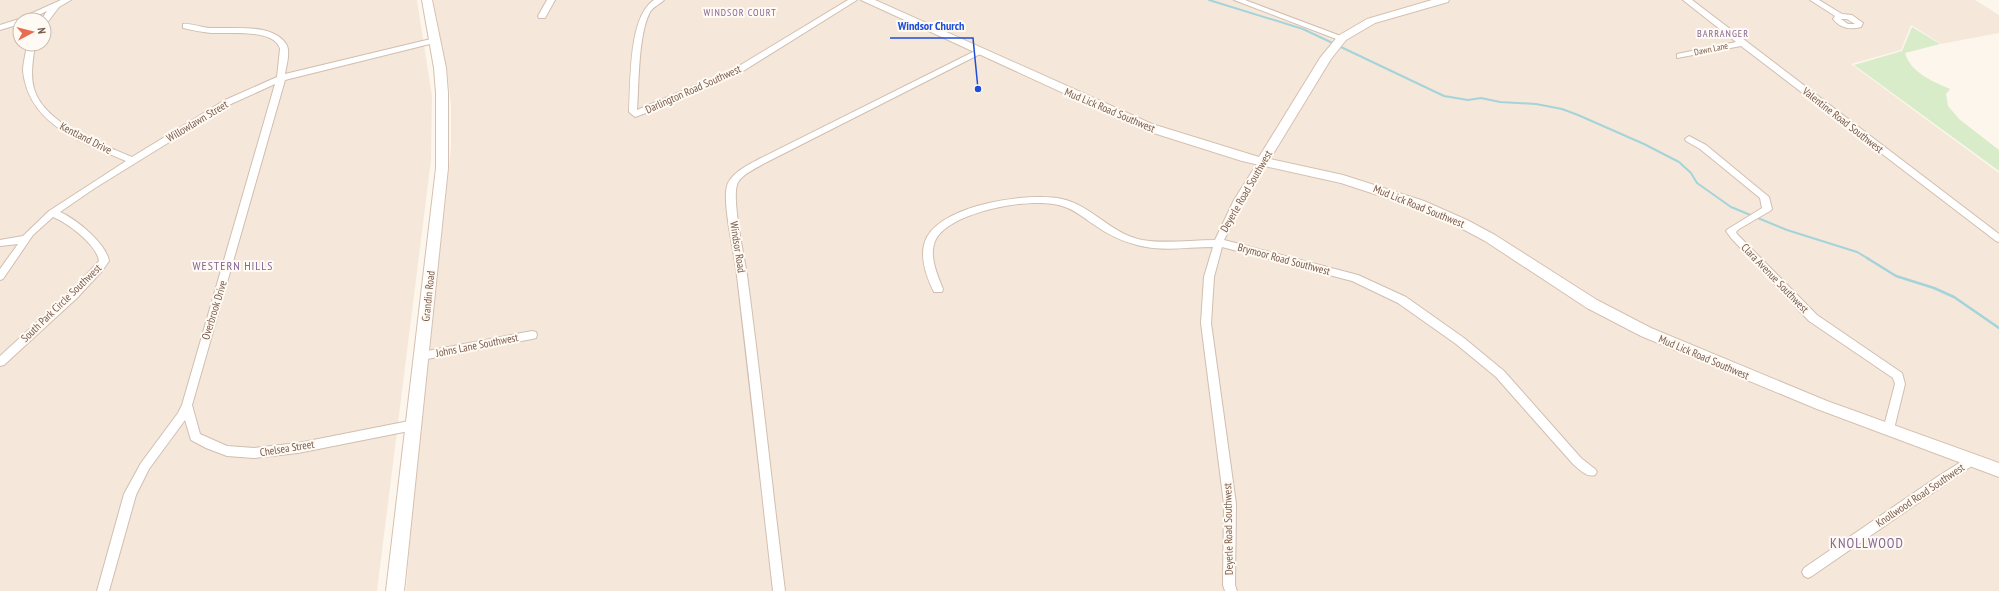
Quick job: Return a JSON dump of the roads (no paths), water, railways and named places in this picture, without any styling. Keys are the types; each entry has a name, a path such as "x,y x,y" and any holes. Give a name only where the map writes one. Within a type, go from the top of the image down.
{"street":[{"path":"38,12 67,0"},
{"name":"Grandin Road","path":"395,591 422,356 442,161 442,94 435,40 427,0"},
{"path":"542,16 551,0"},
{"name":"Darlington Road Southwest","path":"660,0 648,9 643,22 635,77 633,112 635,114 662,104 737,71 854,0"},
{"name":"Mud Lick Road Southwest","path":"866,0 1148,127 1213,148 1361,184 1449,216 1490,238 1592,304 1646,332 1779,388 1999,470"},
{"path":"1238,0 1338,42"},
{"name":"Deyerle Road Southwest","path":"1231,591 1229,585 1230,504 1206,323 1208,280 1217,243 1240,198 1326,58 1338,42 1371,22 1444,0"},
{"name":"Valentine Road Southwest","path":"1687,0 1999,239"},
{"path":"1814,0 1840,16"},
{"path":"52,12 60,2"},
{"path":"0,28 12,23"},
{"name":"Overbrook Drive","path":"103,591 130,494 142,470 182,416 188,405 281,78 284,49 283,45 274,37 260,33 208,32 186,26"},
{"name":"Willowlawn Street","path":"0,276 26,239 52,214 133,161 228,102 281,78 435,40"},
{"name":"Dawn Lane","path":"1680,56 1742,43"},
{"name":"Kentland Drive","path":"29,52 27,58 27,80 34,99 43,111 69,132 133,161"},
{"name":"Windsor Road","path":"778,591 745,298 731,200 732,186 740,174 762,161 980,52"},
{"name":"Clara Avenue Southwest","path":"1689,139 1703,147 1764,198 1767,209 1732,231 1734,236 1814,318 1898,376 1900,384 1889,430"},
{"name":"Brymoor Road Southwest","path":"938,289 928,260 930,244 936,230 942,224 958,216 1016,201 1037,199 1060,202 1077,209 1117,234 1134,242 1149,245 1176,246 1217,243 1231,245 1355,278 1402,300 1455,336 1486,361 1528,405 1567,451 1591,472"},
{"name":"South Park Circle Southwest","path":"0,362 71,296 104,261 104,257 100,251 73,224 61,216 52,214"},
{"path":"0,243 26,239"},
{"name":"Johns Lane Southwest","path":"422,356 532,335"},
{"name":"Chelsea Street","path":"188,405 195,437 210,446 237,453 254,453 298,448 414,424"},
{"name":"Knollwood Road Southwest","path":"1808,572 1972,460"}],"waterway":[{"path":"1209,0 1303,29 1444,96 1468,100 1481,98 1500,102 1536,104 1562,109 1578,115 1644,144 1679,162 1691,173 1697,183 1731,207 1787,230 1857,252 1869,259"},
{"path":"1867,258 1896,276 1934,288 1954,297 1999,328"}],"place":[{"name":"Windsor Church","path":"978,89"}],"district":[{"name":"WINDSOR COURT","path":"740,12"},
{"name":"BARRANGER","path":"1723,33"},
{"name":"WESTERN HILLS","path":"233,266"},
{"name":"KNOLLWOOD","path":"1867,543"}]}
